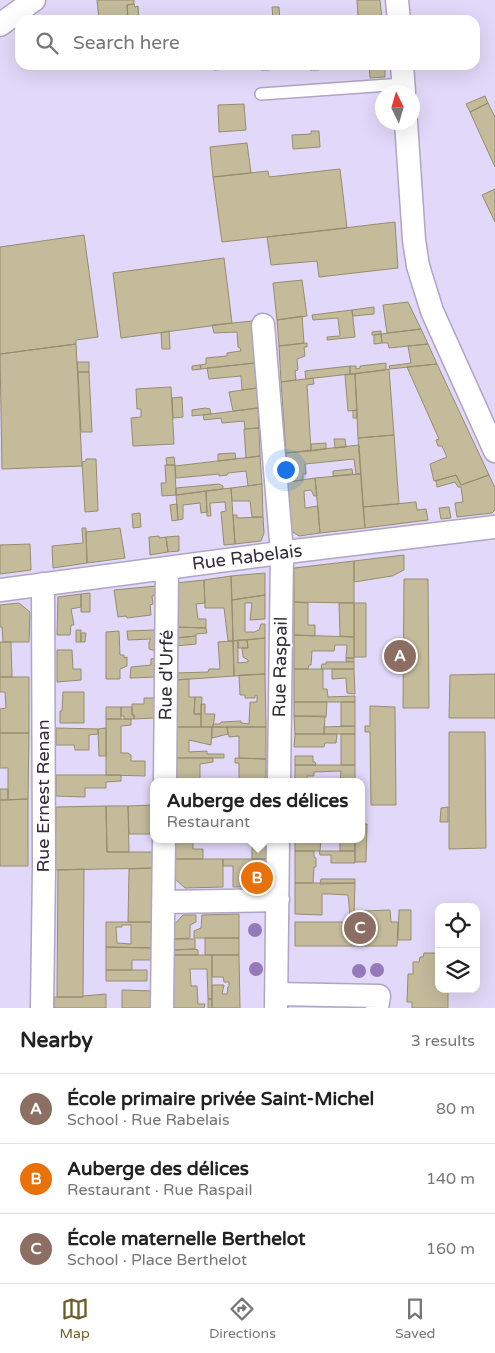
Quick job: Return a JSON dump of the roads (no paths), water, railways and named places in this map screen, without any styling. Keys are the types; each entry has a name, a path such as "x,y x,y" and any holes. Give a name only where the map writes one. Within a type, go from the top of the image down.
{"street":[{"path":"0,25 34,0"},
{"path":"397,0 398,15"},
{"path":"407,130 414,240 418,266 432,311 495,451"},
{"name":"Rue Raspail","path":"263,325 282,553 279,778"},
{"name":"Rue Rabelais","path":"0,590 495,527"},
{"name":"Rue d'Urfé","path":"165,778 167,568"},
{"name":"Rue Ernest Renan","path":"42,584 44,868 42,1008"},
{"path":"162,1008 164,843"},
{"path":"278,843 276,1001 379,996 378,1008"},
{"path":"164,902 278,900"}],"lane":[{"path":"261,94 403,81"}],"place":[{"name":"École primaire privée Saint-Michel","path":"400,656"},
{"name":"Auberge des délices","path":"257,878"},
{"name":"École maternelle Berthelot","path":"360,928"}]}
